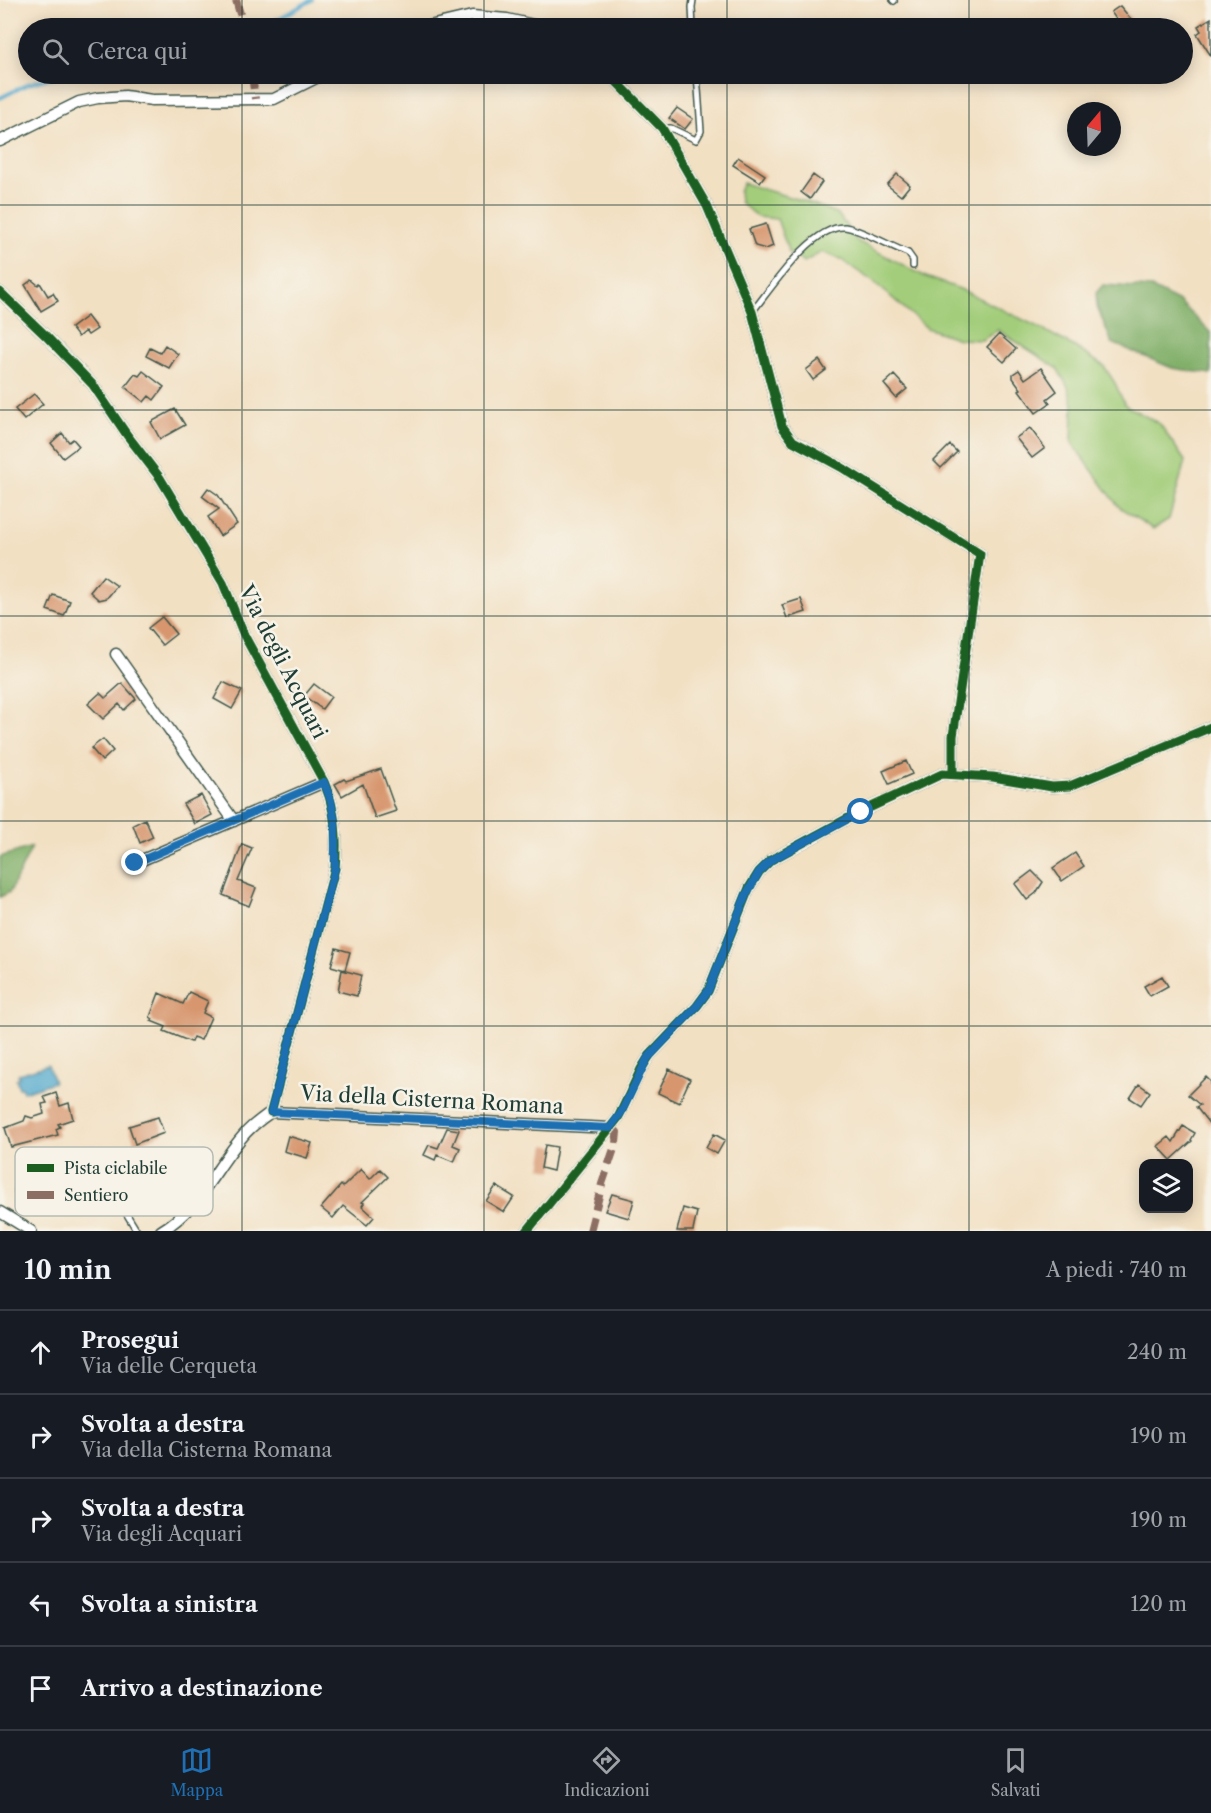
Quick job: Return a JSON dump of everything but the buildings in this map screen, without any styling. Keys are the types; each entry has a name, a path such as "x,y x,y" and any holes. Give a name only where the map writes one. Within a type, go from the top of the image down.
{"street":[{"path":"464,18 472,16 495,18"},
{"path":"0,141 79,102 98,98 125,96 152,100 274,99 304,84"},
{"path":"619,84 662,128 707,206 752,312 782,426 793,441 841,467 980,554 953,736 952,773"},
{"name":"Via degli Acquari","path":"0,292 93,385 160,478 223,583 244,635 324,782 331,801 335,823 335,868 271,1112"},
{"path":"116,654 234,821"},
{"path":"527,1231 621,1113 647,1059 697,1006 708,991 746,895 762,868 771,860 852,816 934,777 952,773 1052,787 1070,786 1211,727"},
{"path":"135,863 324,782"},
{"name":"Via della Cisterna Romana","path":"213,1176 242,1137 256,1122 271,1112 610,1128"},
{"path":"0,1212 31,1231"},
{"name":"Via della Cisterna Romana","path":"161,1231 181,1216"}],"lane":[{"path":"693,0 693,18"},
{"path":"662,128 671,128 696,140 701,131 698,84"},
{"path":"752,312 806,246 833,228 846,227 909,253 913,266"},
{"path":"128,1216 137,1231"}],"green space":[{"path":"743,183 838,214 857,241 926,277 960,289 1038,327 1104,366 1125,405 1160,424 1185,461 1169,519 1153,529 1119,507 1072,443 1073,404 1068,387 1057,368 998,330 982,340 959,339 927,328 875,283 840,259 822,252 804,262 789,253 777,219 757,217 740,202 739,191"},
{"path":"1103,285 1152,288 1180,302 1211,333 1211,374 1172,368 1112,343 1097,307 1096,293"},
{"path":"32,847 10,892 0,897 0,857"}],"water":[{"path":"48,1065 54,1082 23,1092 22,1087 19,1088 16,1079 19,1078 18,1074"}],"waterway":[{"path":"280,18 312,0"},
{"path":"0,98 28,84"}],"marked path":[{"path":"236,0 241,18"},
{"path":"253,84 255,99"},
{"path":"590,1231 602,1184 616,1143 617,1132 611,1128"}],"cycle path":[{"path":"619,84 662,128 707,206 752,312 782,426 793,441 841,467 980,554 953,736 953,773"},
{"path":"0,292 93,385 160,478 223,583 244,635 328,793 335,824 335,868 271,1112"},
{"path":"527,1231 618,1118 650,1055 697,1006 708,991 749,888 759,872 771,860 852,816 942,774 993,777 1052,787 1070,786 1211,727"}],"route":[{"path":"135,863 324,782 331,801 335,823 335,868 271,1112 610,1128 621,1113 647,1059 697,1006 708,991 755,877 771,860 861,812"}]}
